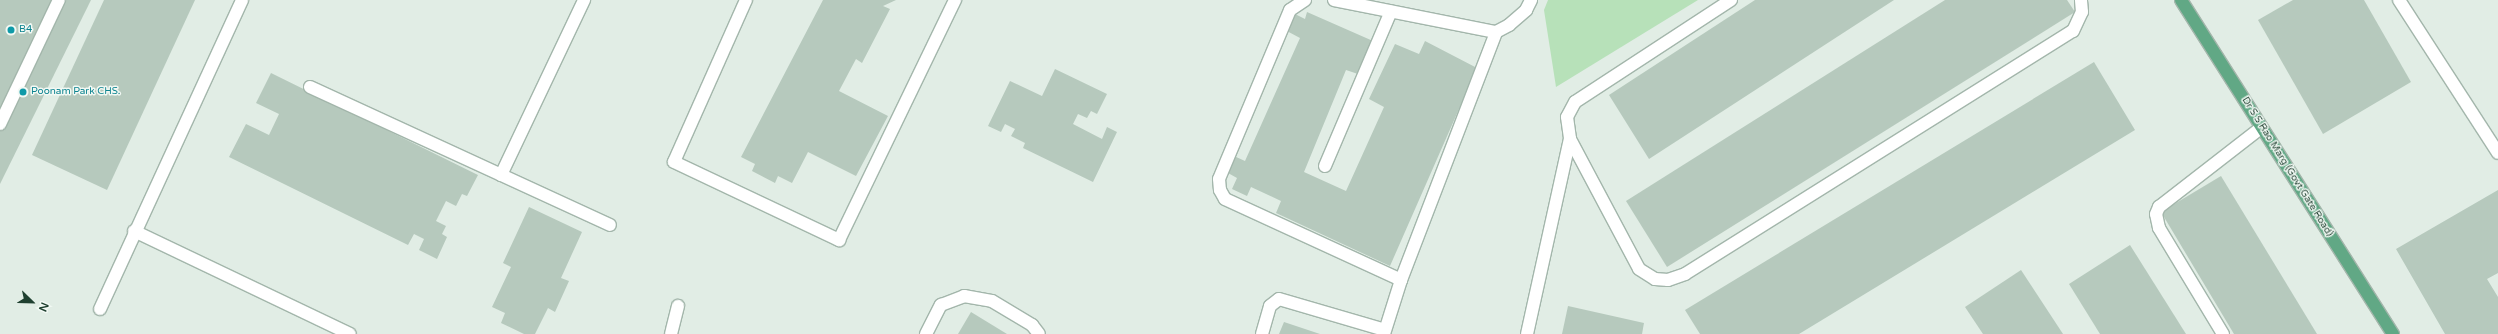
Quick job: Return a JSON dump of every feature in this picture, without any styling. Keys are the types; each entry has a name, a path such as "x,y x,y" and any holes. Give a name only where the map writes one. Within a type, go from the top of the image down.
{"main road":[{"name":"Dr S S Rao Marg (Govt Gate Road)","path":"2181,0 2393,334"}],"street":[{"path":"0,124 59,0"},
{"path":"100,309 134,231 242,0"},
{"path":"501,175 584,0"},
{"path":"746,0 674,162 839,240 955,0"},
{"path":"1305,0 1290,10 1219,179 1220,190 1225,199 1401,280"},
{"path":"1334,0 1496,32 1509,26 1526,10 1531,0"},
{"path":"1730,0 1575,102 1567,117 1570,139 1639,269 1655,279 1668,280 1685,274 2072,30 2082,12 2081,0"},
{"path":"2399,0 2498,153"},
{"path":"1325,166 1391,11"},
{"path":"1262,334 1270,306 1279,299 1385,332 1401,280 1496,32"},
{"path":"310,87 610,225"},
{"path":"2224,334 2159,228 2156,214 2159,207 2262,127"},
{"path":"1527,334 1570,139"},
{"path":"134,231 350,334"},
{"path":"926,334 941,305 964,296 992,301 1032,325 1039,334"},
{"path":"671,334 678,306"}],"green space":[{"path":"1548,0 1698,0 1556,87 1544,10"}],"building":[{"name":"Poonam Park CHS.","path":"0,0 91,0 0,184"},
{"path":"104,0 195,0 107,190 32,155"},
{"path":"823,0 896,0 883,6 890,9 862,63 856,59 839,91 888,116 856,176 808,152 792,183 778,176 775,183 752,171 755,164 741,157"},
{"path":"1755,0 1894,0 1649,159 1609,95"},
{"path":"1945,0 2067,0 2075,12 1667,267 1626,201"},
{"path":"2293,0 2364,0 2411,82 2323,134 2258,20"},
{"path":"1307,12 1373,41 1358,74 1346,70 1304,172 1346,191 1384,107 1369,99 1395,44 1419,54 1425,41 1477,68 1390,266 1276,213 1281,201 1251,187 1247,196 1232,189 1237,178 1228,173 1234,156 1245,161 1300,38 1285,30 1293,13 1305,19"},
{"path":"2094,62 2135,130 1799,334 1700,334 1685,310"},
{"path":"1055,69 1107,94 1097,114 1091,111 1087,118 1078,114 1073,124 1102,139 1107,127 1117,132 1093,182 1023,148 1025,143 1011,136 1015,129 1005,124 1001,132 988,126 1010,81 1042,96"},
{"path":"271,73 478,175 467,196 462,194 456,206 446,201 436,221 446,226 442,234 447,237 437,259 419,250 424,239 414,234 408,245 229,157 246,124 269,135 279,114 256,103"},
{"path":"2221,176 2317,334 2234,334 2161,212"},
{"path":"2498,190 2498,273 2487,279 2498,297 2498,334 2445,334 2396,249"},
{"path":"529,207 582,232 561,278 569,281 555,312 548,308 535,334 524,334 501,323 505,313 492,307 511,267 503,263"},
{"path":"2130,245 2186,334 2100,334 2069,284"},
{"path":"2021,270 2063,334 1983,334 1965,307"},
{"path":"1568,306 1644,323 1642,334 1562,334"},
{"path":"971,312 1007,334 958,334"},
{"path":"1284,322 1320,334 1279,334"}],"place":[{"name":"B4","path":"11,30"},
{"name":"Poonam Park CHS.","path":"23,92"}]}
